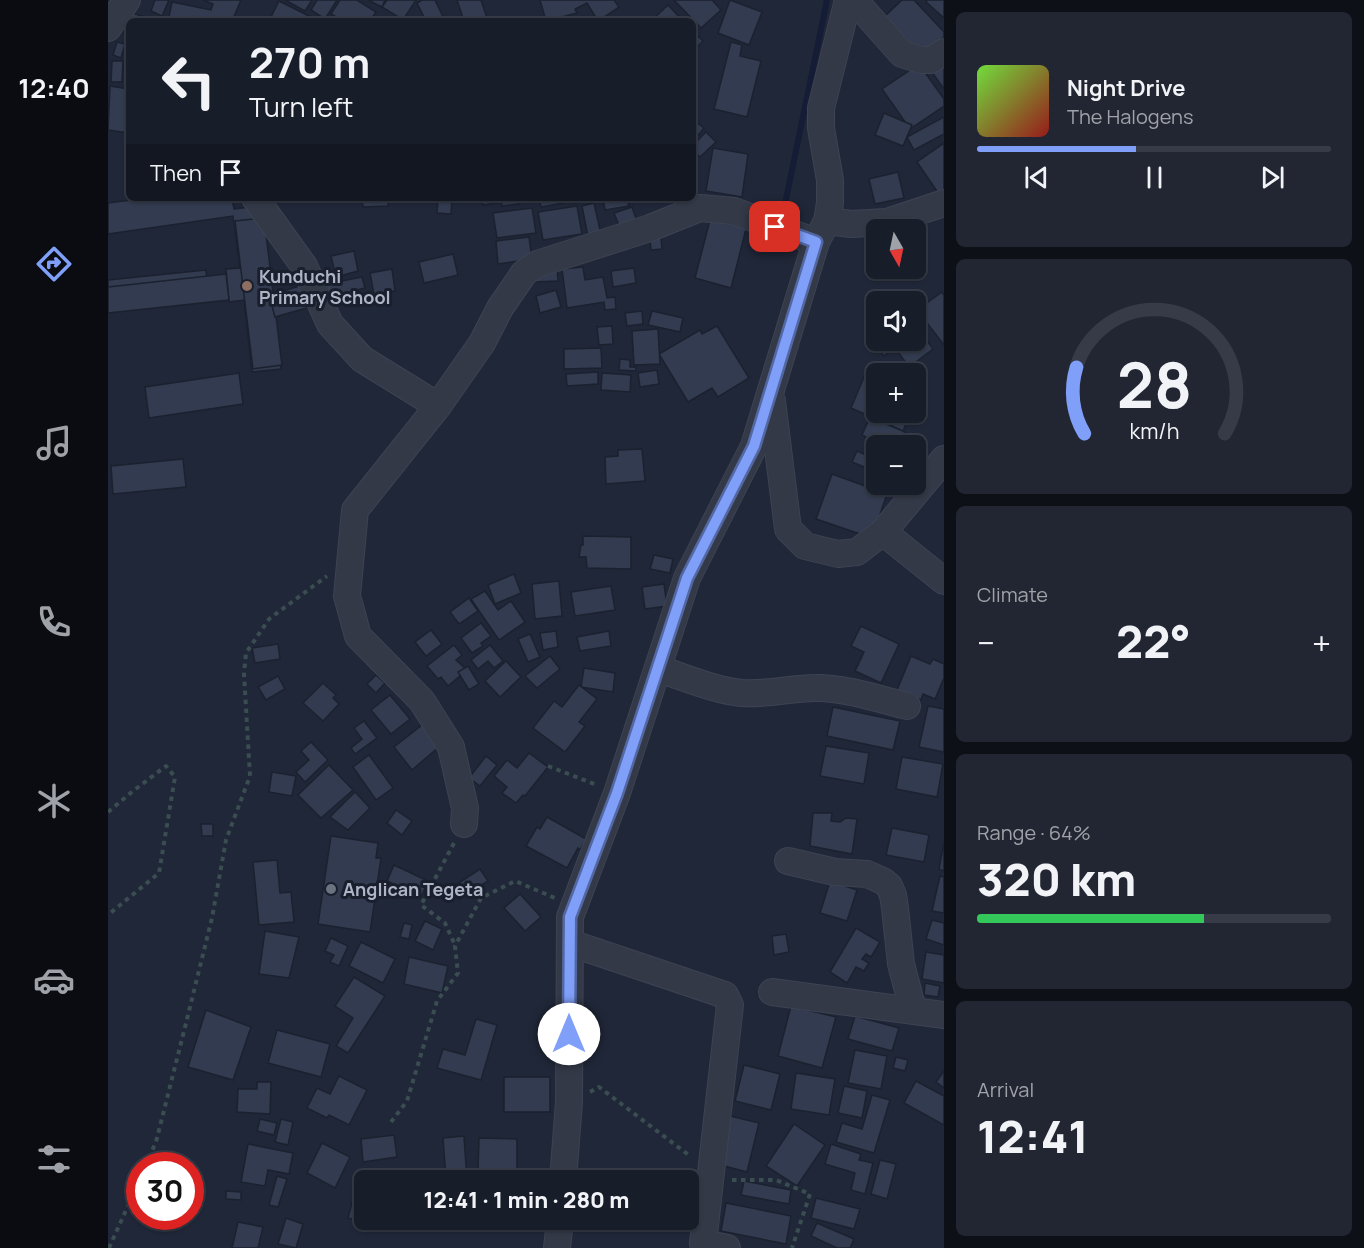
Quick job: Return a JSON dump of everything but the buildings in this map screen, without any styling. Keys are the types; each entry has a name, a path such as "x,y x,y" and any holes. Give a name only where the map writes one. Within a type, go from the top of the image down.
{"street":[{"path":"108,28 127,0"},
{"path":"564,1170 569,1102 570,917 617,793 687,578 754,446 821,232 830,180 821,128 821,108 848,0"},
{"path":"854,0 902,54 921,60 931,60 944,52"},
{"path":"257,201 304,266 330,324 362,359 438,406"},
{"path":"464,824 465,808 451,747 422,701 358,636 347,596 355,510 438,406 482,343 500,308 524,273 537,264 650,228 700,208 734,212 821,232 851,224 887,222 944,203"},
{"path":"770,390 788,529 805,546 838,554 857,552 883,532 944,459"},
{"path":"883,532 944,581"},
{"path":"658,669 741,693 767,694 819,688 844,690 907,706"},
{"path":"788,861 835,872 867,874 889,886 895,908 901,964 913,1011"},
{"path":"570,943 725,995 730,1005 703,1243 728,1248"},
{"path":"772,992 944,1016"},
{"path":"557,1248 559,1230"}],"path":[{"path":"151,1152 156,1142 212,918 226,840 250,776 244,674 246,653 269,619 325,579 352,549"},
{"path":"108,813 133,790 166,766 175,777 159,873 108,915"},
{"path":"548,766 617,793"},
{"path":"391,1122 407,1101 437,1001 458,973 455,946 445,923 421,905 464,824"},
{"path":"455,946 482,898 515,881 574,905"},
{"path":"109,1248 126,1210"}],"waterway":[{"path":"783,214 827,0"}],"place":[{"name":"Kunduchi Primary School","path":"247,286"},
{"name":"Anglican Tegeta","path":"331,889"}],"route":[{"path":"569,1034 570,917 617,793 687,578 754,446 816,242 775,227"}]}
